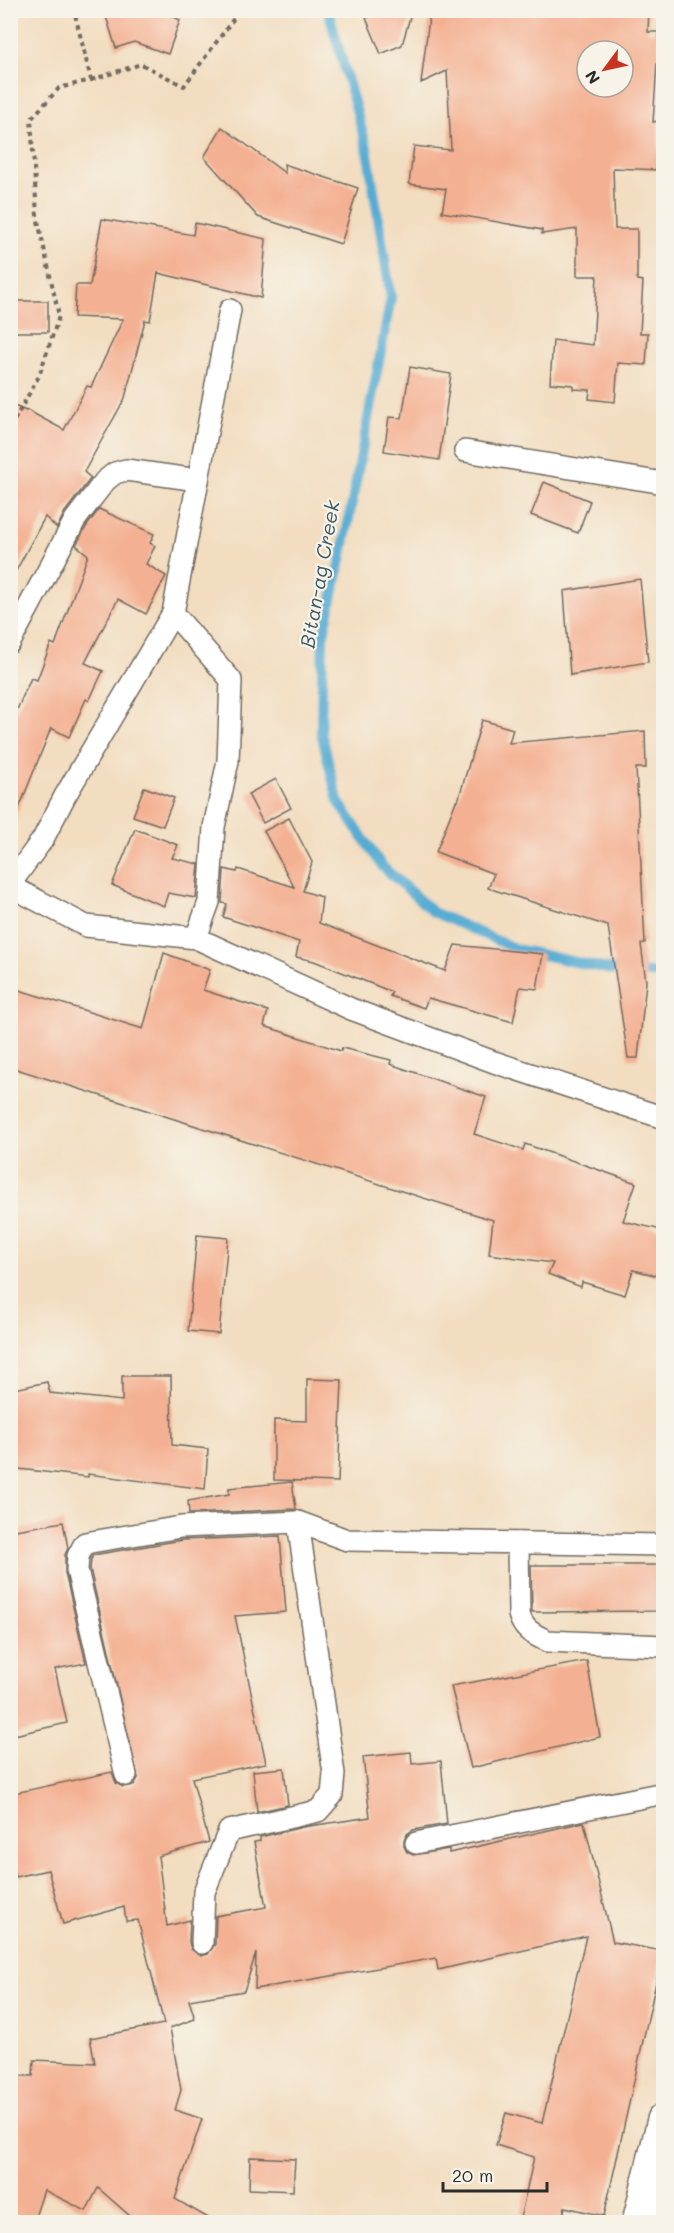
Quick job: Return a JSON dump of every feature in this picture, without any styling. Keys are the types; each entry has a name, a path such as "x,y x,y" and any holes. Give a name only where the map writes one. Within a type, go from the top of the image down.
{"street":[{"path":"639,2223 663,2120"}],"lane":[{"path":"230,310 173,613 64,796 43,839 10,885 86,926 196,938 351,1009 494,1062 663,1118"},
{"path":"465,451 663,483"},
{"path":"10,642 75,520 115,473 126,470 198,480"},
{"path":"173,613 231,680 228,761 214,827 208,902 196,938"},
{"path":"202,1943 204,1892 229,1831 318,1811 332,1795 334,1774 298,1522"},
{"path":"126,1775 77,1570 78,1556 85,1543 181,1527 298,1522 347,1540 663,1545"},
{"path":"518,1543 519,1614 522,1624 532,1634 547,1641 663,1646"},
{"path":"416,1843 663,1793"}],"path":[{"path":"74,10 91,80"},
{"path":"10,428 39,376 59,316 37,216 31,119 59,88 141,64 184,86 240,10"}],"building":[{"path":"104,10 160,10 180,20 168,54 134,42 116,48"},
{"path":"384,10 412,10 402,45 381,54 366,18"},
{"path":"430,10 649,10 648,32 659,32 659,64 657,64 653,122 658,121 659,170 613,168 615,229 637,229 637,280 643,281 640,333 648,333 646,365 618,363 615,402 589,399 590,390 573,389 573,385 550,383 553,340 593,345 597,276 577,276 577,229 542,234 542,230 442,212 446,189 409,184 414,146 451,150 447,71 421,83"},
{"path":"222,127 285,173 284,164 358,188 341,244 258,217 204,157"},
{"path":"102,219 193,235 195,223 266,239 261,298 158,273 150,321 145,320 125,398 84,472 91,478 65,512 57,528 45,517 10,582 10,404 27,410 64,430 87,386 91,387 123,319 74,317 76,285 90,285"},
{"path":"10,301 48,301 48,332 10,332"},
{"path":"410,367 451,374 439,460 384,451 389,417 402,418"},
{"path":"544,482 590,501 578,533 531,515"},
{"path":"99,509 154,534 150,543 155,546 146,564 166,576 146,614 118,599 85,663 103,671 89,701 86,699 69,737 51,728 12,826 10,825 10,726 31,678 37,680 51,643 55,645 88,555 76,545"},
{"path":"640,579 648,662 570,675 564,591"},
{"path":"482,720 513,729 509,743 645,731 646,768 636,768 645,943 641,944 646,982 638,1058 628,1058 608,926 488,888 494,874 436,852 456,801 458,801"},
{"path":"276,779 291,808 263,823 248,794"},
{"path":"144,787 174,798 163,826 133,816"},
{"path":"289,818 312,862 303,891 322,897 319,923 445,971 455,945 543,954 537,989 520,987 513,1022 428,998 424,1008 390,996 392,992 314,961 296,957 299,942 223,917 227,904 222,903 224,869 237,872 238,869 294,887 264,831"},
{"path":"135,829 178,845 172,858 199,864 196,898 168,893 164,906 112,885"},
{"path":"164,953 210,970 203,990 268,1011 264,1026 341,1051 342,1048 391,1060 390,1064 486,1097 474,1134 523,1150 525,1144 636,1183 623,1221 662,1230 663,1277 633,1270 625,1295 582,1282 581,1287 548,1274 553,1263 489,1254 493,1220 10,1067 10,987 143,1029"},
{"path":"197,1235 228,1238 219,1334 188,1331"},
{"path":"122,1376 171,1376 172,1445 208,1449 205,1489 88,1474 88,1477 10,1468 10,1390 47,1382 50,1393 122,1401"},
{"path":"307,1379 342,1380 338,1482 274,1480 274,1420 307,1421"},
{"path":"292,1482 296,1509 189,1514 188,1501 229,1494 229,1488"},
{"path":"63,1522 68,1548 65,1555 65,1573 86,1663 55,1669 67,1723 10,1736 10,1531"},
{"path":"280,1536 286,1612 235,1616 266,1763 192,1778 209,1842 158,1856 167,1926 190,1920 191,1949 201,1956 208,1954 215,1944 216,1916 266,1907 254,1842 260,1841 260,1837 303,1827 370,1817 363,1757 411,1752 412,1764 441,1761 447,1824 413,1830 407,1834 404,1846 407,1852 413,1855 449,1849 449,1853 584,1822 613,1942 663,1951 604,2216 565,2207 561,2223 519,2223 534,2157 496,2145 506,2113 542,2123 586,1936 438,1970 436,1958 255,1989 256,1953 244,1991 189,2000 195,2019 170,2028 181,2090 175,2110 202,2119 175,2199 217,2223 138,2223 98,2188 86,2211 44,2190 33,2223 10,2223 10,2076 33,2076 34,2060 95,2063 90,2038 164,2024 138,1920 126,1921 124,1907 63,1924 48,1870 15,1877 10,1857 10,1794 112,1772 116,1783 123,1787 134,1785 138,1778 90,1569 91,1560 93,1555 182,1540"},
{"path":"531,1565 660,1565 661,1611 532,1612"},
{"path":"587,1661 600,1737 471,1768 451,1686"},
{"path":"284,1768 288,1805 257,1812 253,1771"},
{"path":"250,2157 295,2159 293,2191 249,2189"}],"waterway":[{"name":"Bitan-ag Creek","path":"328,10 367,148 391,298 341,560 323,637 321,732 338,801 382,866 433,912 516,949 612,970 664,974"}]}
